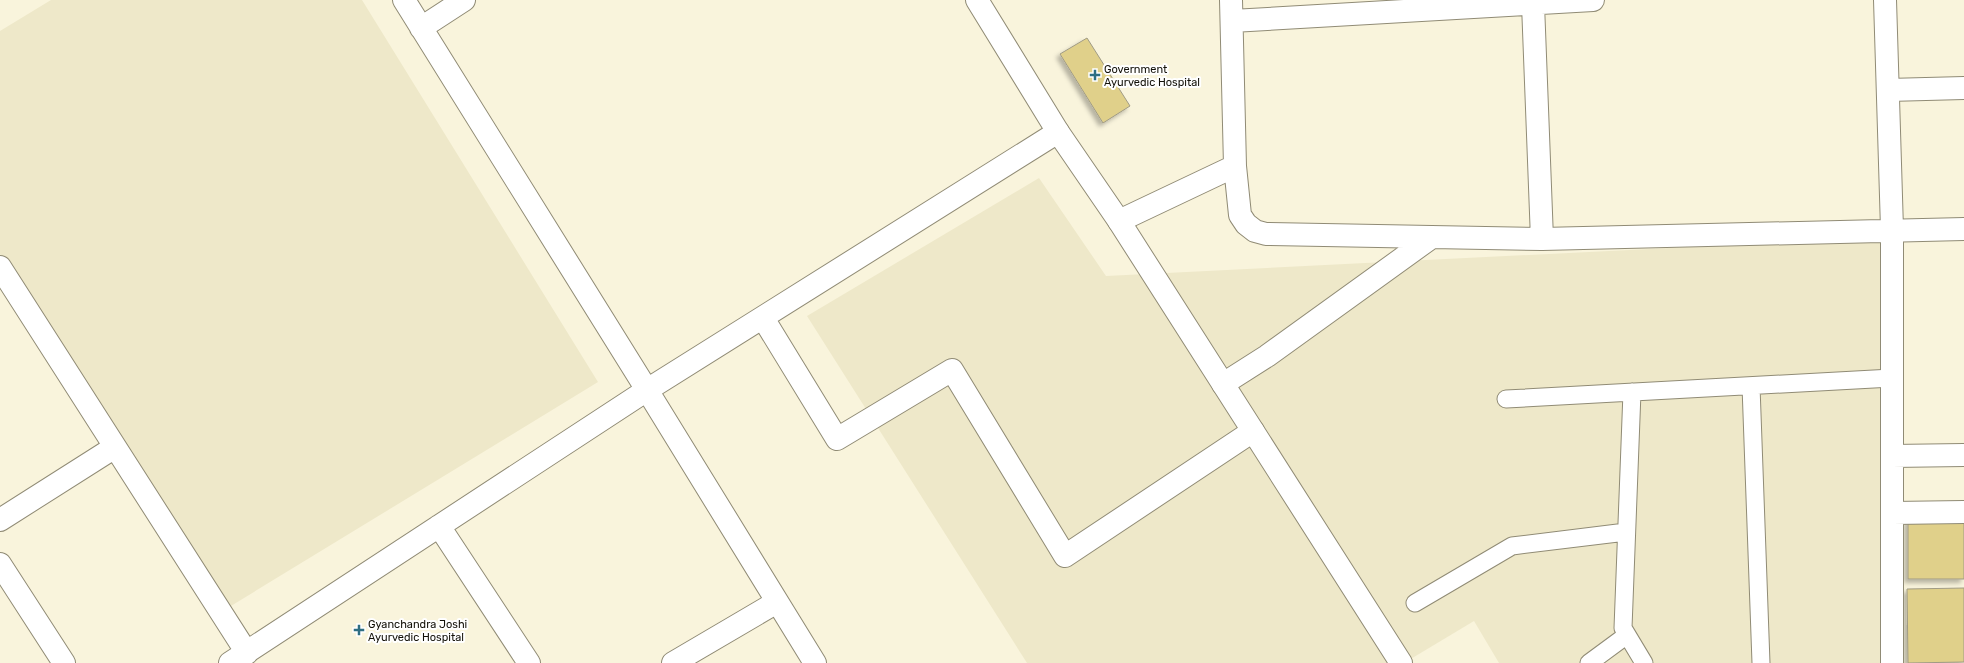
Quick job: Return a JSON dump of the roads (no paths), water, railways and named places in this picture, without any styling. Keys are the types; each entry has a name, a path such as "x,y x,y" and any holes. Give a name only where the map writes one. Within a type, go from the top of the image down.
{"street":[{"path":"404,0 815,663"},
{"path":"422,28 464,0"},
{"path":"977,0 1058,132 1119,221 1401,663"},
{"path":"1594,0 1533,4 1232,10 1235,166 1240,215 1246,224 1255,231 1266,234 1542,239 1892,229 1964,229"},
{"path":"1885,0 1892,229 1892,663"},
{"path":"1533,4 1542,239"},
{"path":"1888,90 1964,88"},
{"path":"0,268 115,447 238,658 647,390 1058,132"},
{"path":"1119,221 1235,166"},
{"path":"1223,384 1267,356 1432,237"},
{"path":"763,318 837,439 952,370 1065,556 1253,431"},
{"path":"0,520 115,447"},
{"path":"1892,456 1964,455"},
{"path":"1893,513 1964,512"},
{"path":"440,526 529,663"},
{"path":"0,564 64,663"},
{"path":"673,663 778,602"}],"lane":[{"path":"1506,399 1892,378"},
{"path":"1751,386 1761,663"},
{"path":"1632,392 1623,628 1644,663"},
{"path":"1415,603 1512,546 1626,532"},
{"path":"1590,663 1627,635"}],"place":[{"name":"Government Ayurvedic Hospital","path":"1095,75"},
{"name":"Gyanchandra Joshi Ayurvedic Hospital","path":"359,630"}]}
